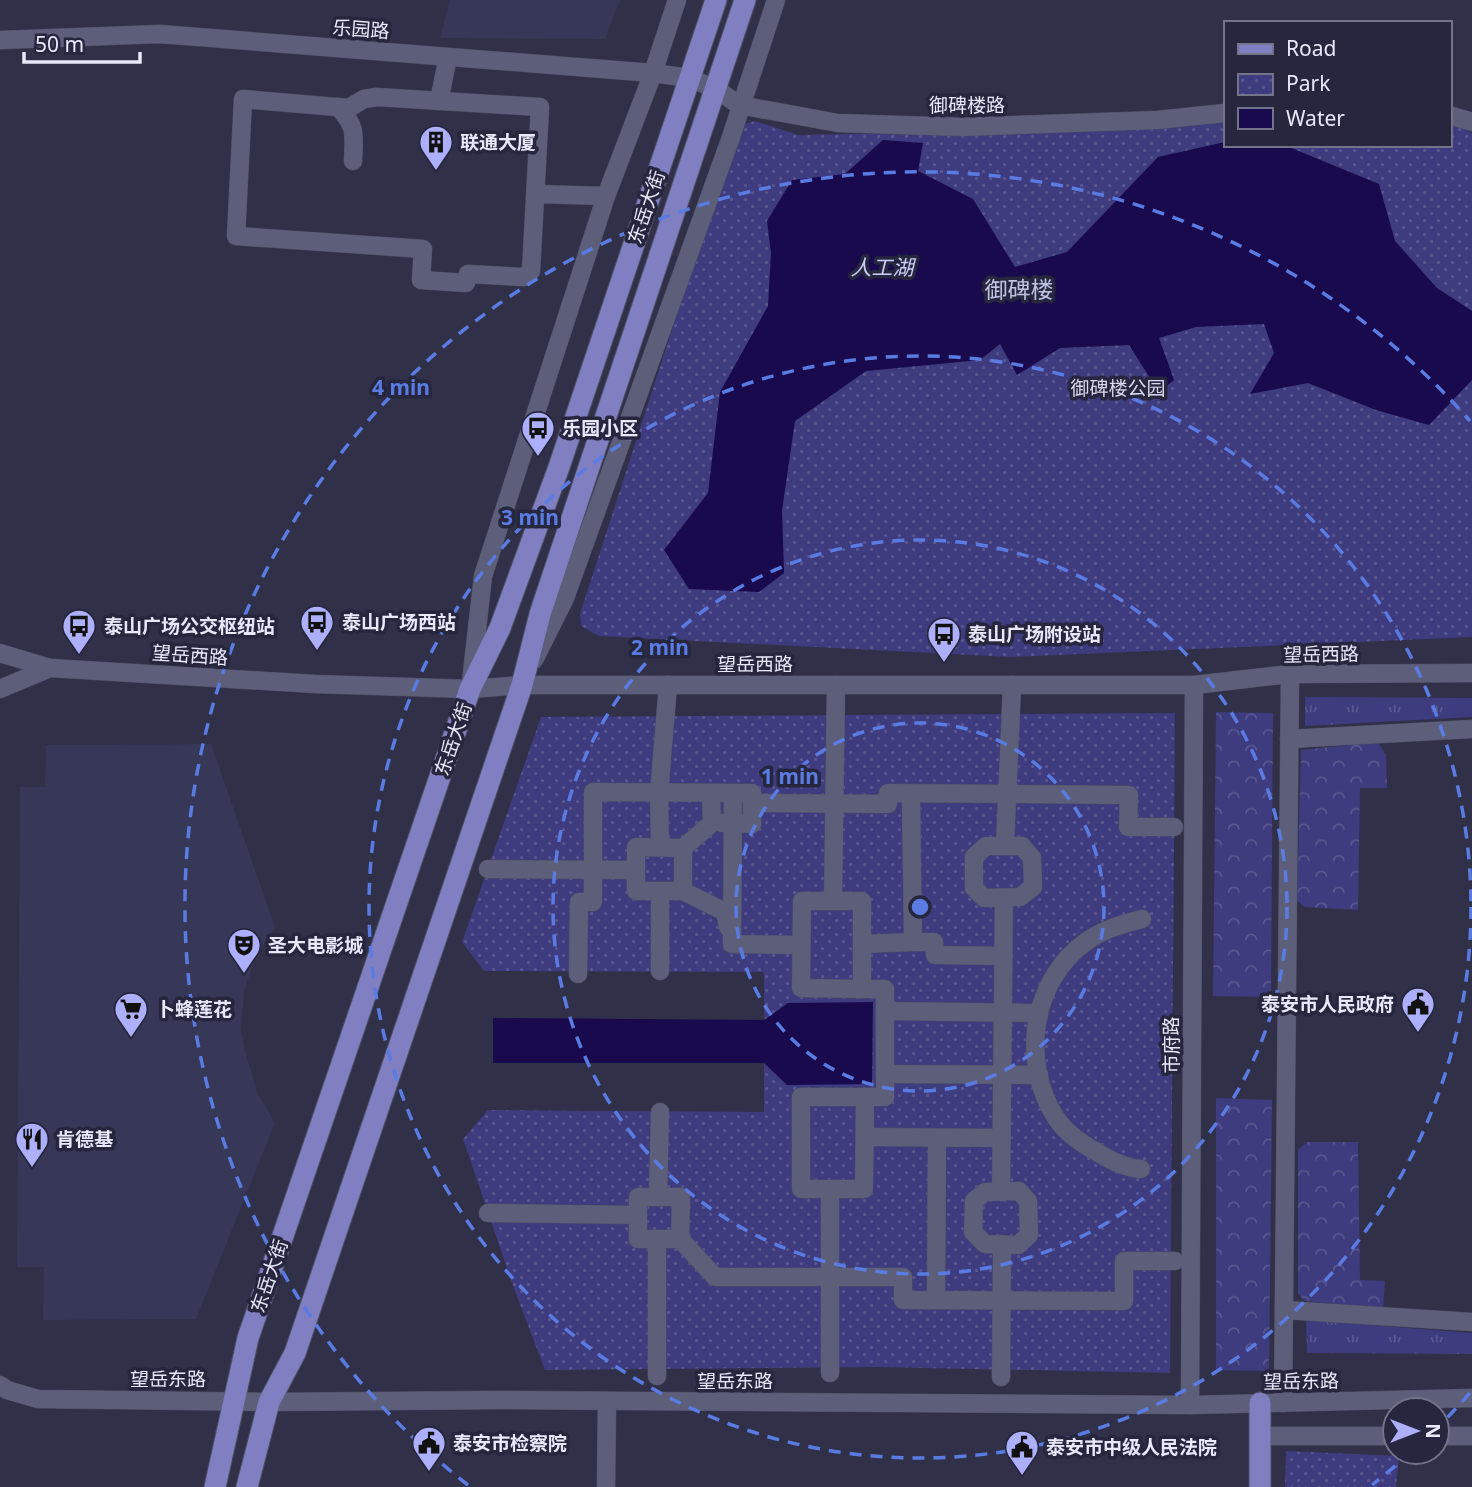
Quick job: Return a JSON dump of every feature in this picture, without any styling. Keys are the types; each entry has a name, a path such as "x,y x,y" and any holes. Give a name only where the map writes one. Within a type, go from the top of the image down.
{"main road":[{"name":"东岳大街","path":"215,1487 248,1338 470,689 500,628 554,480 716,0"},
{"name":"东岳大街","path":"247,1487 269,1402 295,1353 522,685 540,614 745,0"},
{"path":"1260,1403 1260,1487"}],"street":[{"path":"470,689 483,576 606,196 653,73 677,0"},
{"path":"522,685 565,598 730,140 739,105 776,0"},
{"name":"乐园路","path":"0,40 160,34 653,73 689,79 716,89"},
{"path":"439,101 448,57"},
{"name":"御碑楼路","path":"716,89 739,105 838,123 962,127 1157,120 1224,113"},
{"path":"377,97 540,107 531,271 524,277 468,274 466,284 421,280 423,249 236,236 243,99 338,107 349,108 364,99 377,97"},
{"path":"338,107 351,121 354,135 353,161"},
{"path":"1451,116 1472,122"},
{"path":"536,194 606,196"},
{"path":"0,653 50,668"},
{"name":"望岳西路","path":"0,689 50,668 315,684 470,689 522,685 1194,685 1290,674 1472,673"},
{"path":"1283,1403 1290,674"},
{"path":"660,847 659,793 668,685"},
{"path":"833,901 836,685"},
{"path":"1005,846 1012,685"},
{"name":"市府路","path":"1190,1405 1194,685"},
{"path":"1289,739 1472,729"},
{"path":"578,974 579,902 593,902 593,792 752,793 752,824 712,823 683,848 636,847 636,891 683,891 725,912 732,944"},
{"path":"711,793 712,823"},
{"path":"732,944 733,793"},
{"path":"752,803 888,804 888,793 1129,795 1129,827 1174,827"},
{"path":"911,794 913,942"},
{"path":"986,846 1022,846 1032,858 1033,887 1020,897 1004,898 984,898 974,888 974,857 986,846"},
{"path":"683,848 683,891"},
{"path":"488,869 636,870"},
{"path":"660,891 660,971"},
{"path":"1002,1192 1004,898"},
{"path":"862,989 862,901 802,901 801,988 862,989 885,989 885,1097 865,1097 801,1097 801,1189 864,1189 865,1097"},
{"path":"1141,1169 1129,1168 1109,1160 1079,1142 1056,1119 1039,1075 1034,1043 1040,1003 1062,966 1087,941 1115,926 1142,919"},
{"path":"862,944 934,942 935,955 1004,956"},
{"path":"732,944 801,945"},
{"path":"885,1011 1038,1013"},
{"path":"885,1074 1039,1075"},
{"path":"659,1197 660,1112"},
{"path":"865,1137 1002,1138"},
{"path":"936,1300 937,1138"},
{"path":"830,1189 830,1373"},
{"path":"1019,1191 1028,1200 1029,1235 1018,1245 1002,1244 985,1244 973,1232 974,1201 985,1192 1019,1191"},
{"path":"680,1239 638,1239 638,1197 681,1197 680,1239 715,1277 903,1277 903,1300 1124,1301 1124,1261 1175,1261"},
{"path":"488,1213 638,1215"},
{"path":"657,1239 657,1376"},
{"path":"1002,1244 1002,1377"},
{"path":"1285,1310 1472,1322"},
{"name":"望岳东路","path":"0,1385 7,1390 38,1399 269,1402 607,1401 1190,1405 1472,1398"},
{"path":"606,1487 607,1401"},
{"path":"1260,1436 1381,1436"},
{"path":"1451,1436 1472,1436"}],"shaded area":[{"path":"450,0 620,0 605,39 440,38"},
{"name":"卜蜂莲花","path":"211,744 275,927 255,958 244,993 241,1029 257,1092 275,1123 196,1319 43,1320 44,1267 17,1267 20,787 45,787 46,745"}],"green space":[{"name":"御碑楼公园","path":"1224,116 1224,147 1451,147 1451,123 1472,133 1472,637 1011,657 599,636 581,626 580,614 738,126 755,121 798,135 1031,130"},
{"path":"1305,697 1472,698 1472,717 1305,726"},
{"path":"1216,712 1273,713 1271,997 1213,996"},
{"path":"1175,713 1170,1373 878,1367 545,1370 463,1139 488,1110 764,1112 764,972 484,971 462,942 541,717"},
{"path":"1378,742 1386,755 1387,788 1360,788 1358,910 1304,907 1297,900 1301,750"},
{"path":"1216,1098 1272,1100 1269,1371 1216,1370"},
{"path":"1307,1142 1358,1142 1360,1280 1385,1281 1383,1309 1305,1301 1298,1294 1298,1150"},
{"path":"1306,1320 1472,1333 1472,1354 1307,1353"},
{"path":"1286,1451 1381,1455 1381,1466 1398,1466 1396,1487 1285,1487"}],"water":[{"name":"人工湖","path":"883,140 923,143 918,171 973,199 1015,267 1067,252 1158,157 1224,142 1224,147 1289,147 1379,184 1395,241 1437,288 1472,311 1472,380 1429,425 1376,410 1308,383 1250,394 1274,353 1264,324 1196,327 1159,338 1174,380 1159,392 1129,345 1060,348 1017,375 1000,344 980,360 866,371 795,421 782,510 784,573 759,592 689,589 664,550 708,493 720,392 768,306 771,253 767,221 792,180 845,174"},
{"path":"873,1002 872,1084 787,1085 764,1063 493,1063 493,1018 764,1020 788,1003"}],"place":[{"name":"联通大厦","path":"436,172"},
{"name":"乐园小区","path":"538,458"},
{"name":"泰山广场西站","path":"317,652"},
{"name":"泰山广场公交枢纽站","path":"79,656"},
{"name":"泰山广场附设站","path":"944,664"},
{"name":"圣大电影城","path":"244,975"},
{"name":"泰安市人民政府","path":"1418,1034"},
{"name":"卜蜂莲花","path":"131,1039"},
{"name":"肯德基","path":"32,1169"},
{"name":"泰安市检察院","path":"429,1473"},
{"name":"泰安市中级人民法院","path":"1022,1477"}],"district":[{"name":"御碑楼","path":"1019,290"}]}
